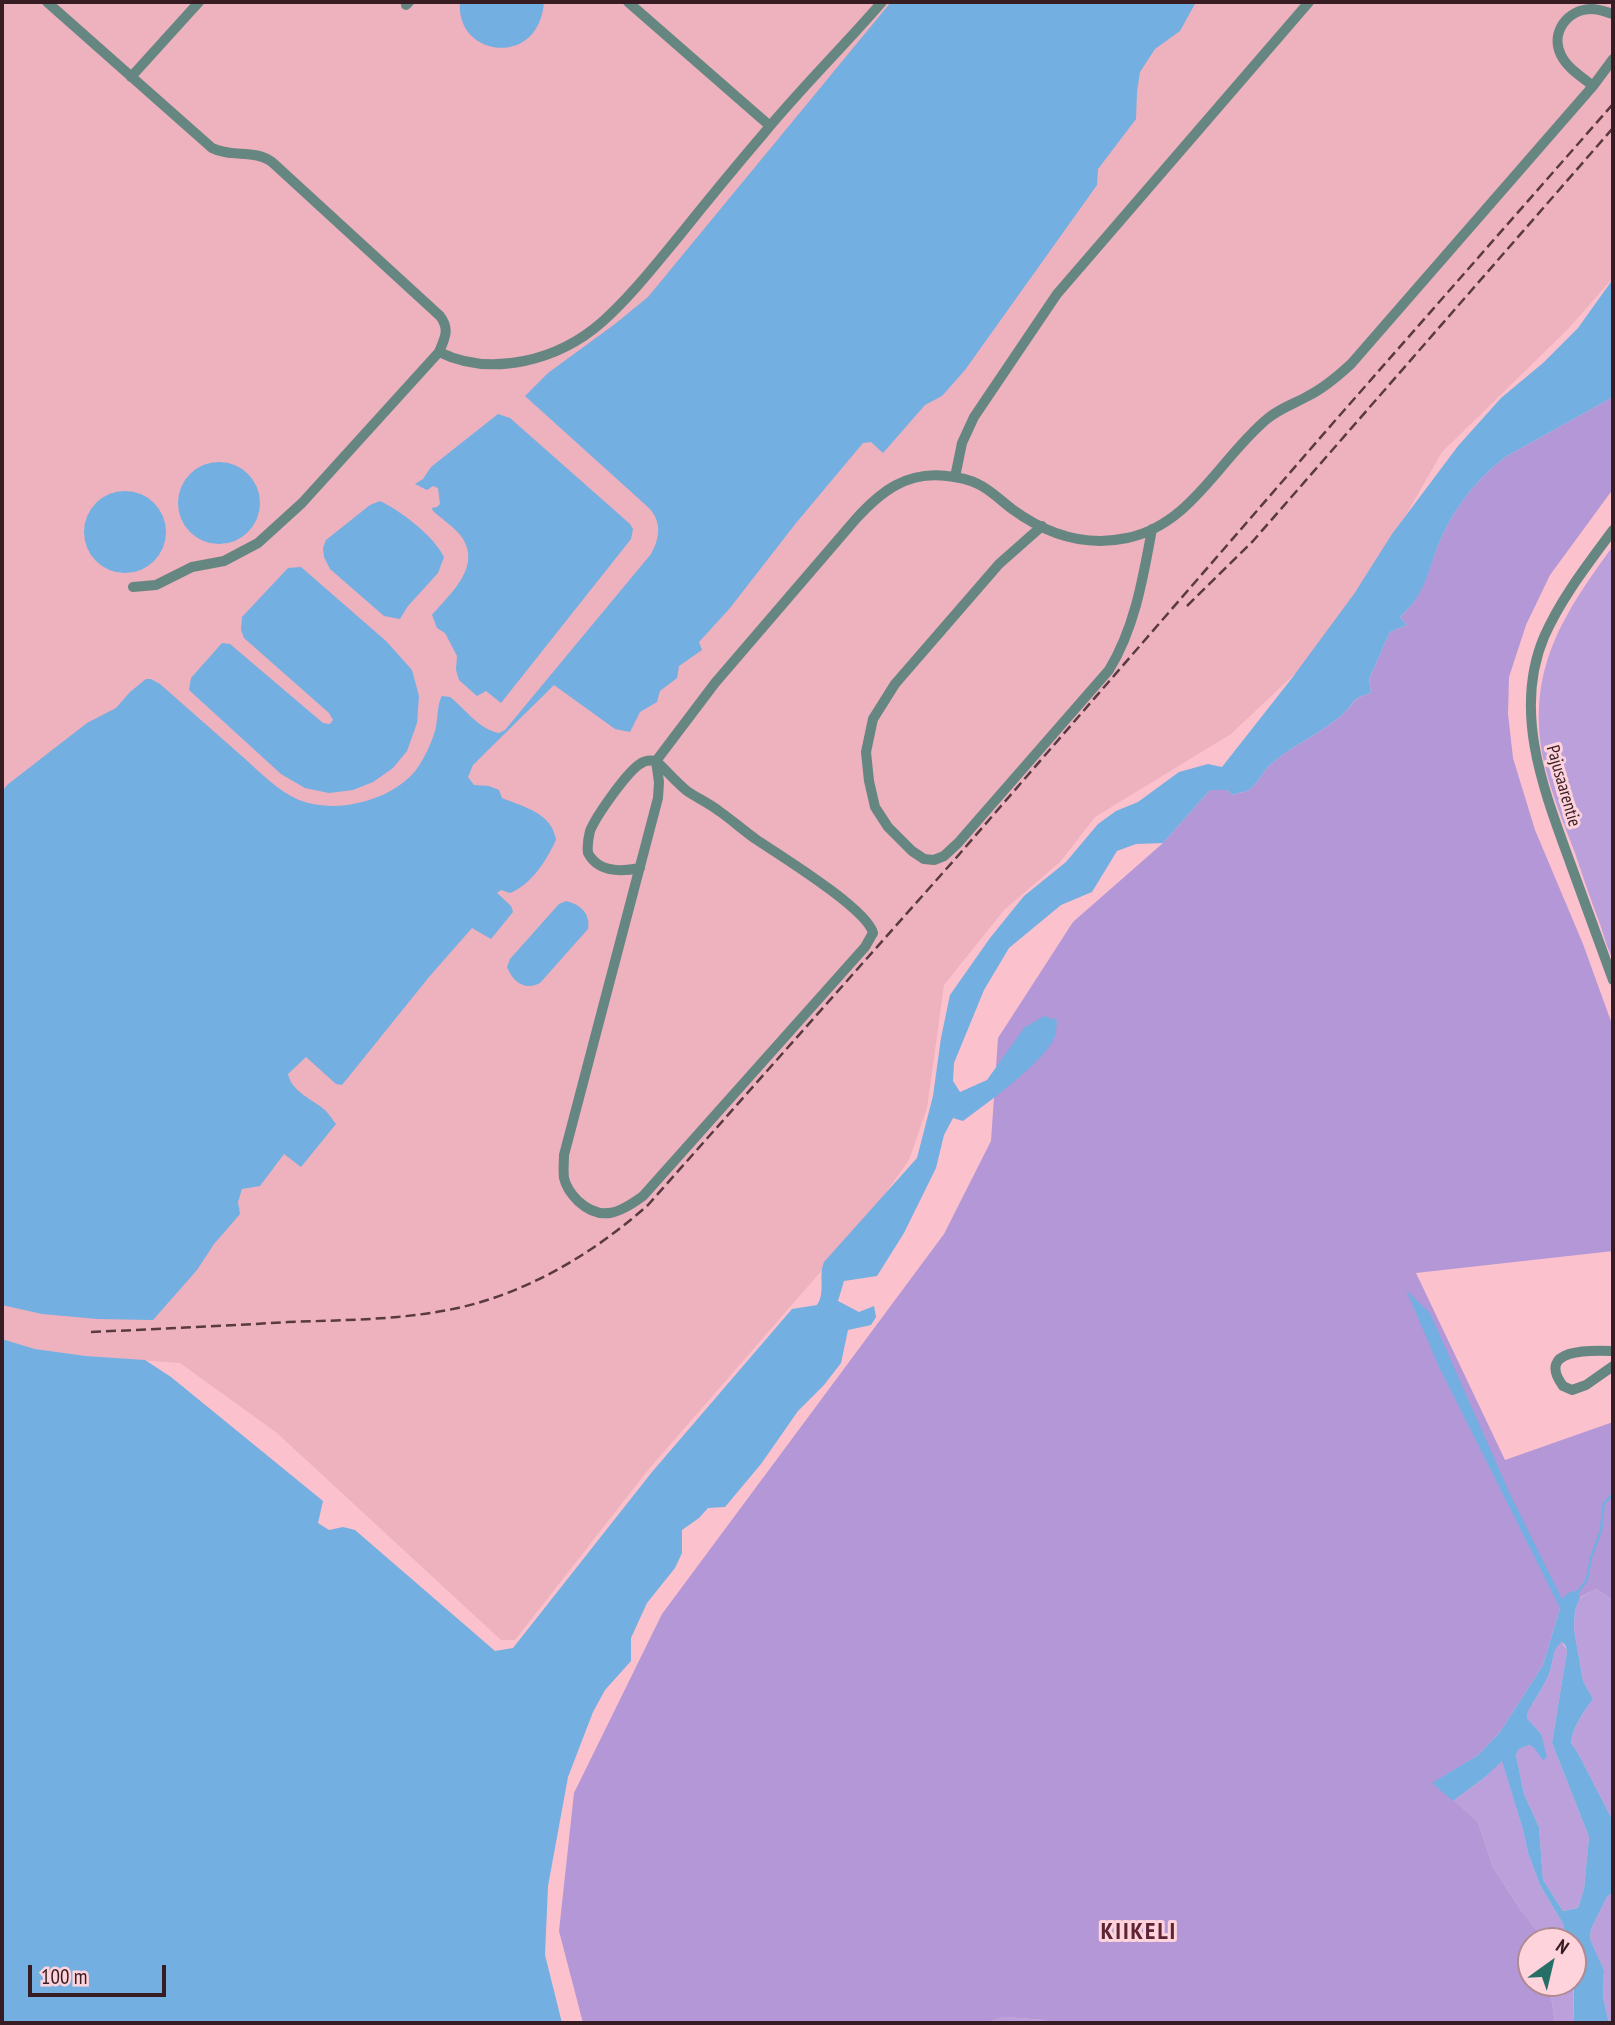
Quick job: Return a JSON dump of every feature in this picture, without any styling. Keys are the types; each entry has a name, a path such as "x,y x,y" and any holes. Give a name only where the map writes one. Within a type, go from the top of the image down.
{"street":[{"path":"47,2 212,148 230,154 259,155 272,162 440,316 445,324 446,333 439,352 302,503 258,543 224,561 192,567 156,585 134,587"},
{"path":"131,77 199,2"},
{"path":"628,2 770,126"},
{"path":"439,352 474,364 514,363 559,349 593,329 635,289 770,126 882,2"},
{"path":"955,477 962,443 974,417 1057,294 1309,2"},
{"path":"1593,86 1564,62 1557,44 1558,34 1563,22 1578,12 1593,9 1613,14"},
{"path":"640,869 620,871 596,863 588,853 588,839 600,813 631,771 642,762 656,761 685,789 817,880 864,919 873,929 873,933 865,947 643,1196 626,1208 611,1214 596,1212 570,1192 564,1179 564,1155 640,869 658,798 656,761 715,683 855,520 892,485 911,478 938,475 968,480 984,487 1017,512 1075,540 1098,542 1131,538 1172,518 1264,421 1281,408 1309,396 1332,381 1351,364 1593,86 1613,59"},
{"path":"1042,526 999,564 895,684 873,719 866,752 875,807 888,827 923,859 933,860 944,856 958,843 1109,670 1121,649 1141,592 1152,529"},
{"name":"Pajusaarentie","path":"1612,974 1551,811 1539,770 1532,731 1531,694 1535,666 1559,607 1613,530"},
{"path":"1613,1351 1569,1353 1560,1359 1556,1372 1563,1386 1572,1390 1586,1385 1613,1366"}],"shaded area":[{"path":"2,2 1613,2 1613,278 1568,329 1442,452 1379,562 1302,667 1231,734 1095,817 1060,862 1004,910 944,985 927,1108 909,1160 870,1215 648,1470 515,1640 501,1640 277,1433 180,1363 86,1356 35,1349 2,1339"},
{"path":"1613,397 1613,489 1550,575 1526,625 1509,677 1508,714 1513,758 1535,830 1583,944 1613,1027 1613,1251 1416,1273 1505,1460 1613,1422 1613,1600 1596,1589 1560,1608 1543,1665 1500,1732 1478,1755 1433,1783 1478,1822 1493,1867 1534,1927 1517,1927 1517,1997 1551,1997 1555,2023 1046,2023 1046,2020 1004,2017 984,2023 583,2023 559,1931 574,1793 662,1614 944,1234 991,1141 998,1038 1073,922 1163,843 1210,790 1227,790 1233,795 1249,790 1270,765 1333,722 1356,699 1371,693 1369,679 1390,632 1407,625 1400,617 1421,590 1446,529 1468,494 1507,456"},
{"path":"1613,546 1613,959 1550,785 1539,730 1544,673 1552,646 1578,597"},
{"path":"1596,1589 1613,1600 1613,1821 1571,1744 1576,1726 1593,1699 1583,1681 1574,1629 1575,1610 1580,1598"},
{"path":"1562,1642 1567,1651 1552,1743 1589,1837 1584,1889 1578,1908 1563,1911 1543,1880 1539,1827 1524,1794 1516,1755 1519,1749 1529,1745 1543,1759 1541,1734 1527,1718 1528,1710 1547,1679 1554,1653"},
{"path":"1502,1760 1528,1853 1540,1885 1564,1927 1534,1927 1493,1867 1478,1822 1453,1801 1484,1778"},
{"path":"1613,1892 1613,2023 1609,2023 1603,1997 1604,1970 1590,1939 1591,1929 1607,1897"},
{"path":"1551,1997 1573,1997 1574,2023 1555,2023"},
{"path":"1004,2017 1047,2020 1046,2023 984,2023"}],"water":[{"path":"460,2 544,2 539,23 528,38 514,46 498,48 483,44 470,35 462,21"},
{"path":"891,2 1196,2 1180,31 1155,49 1140,72 1136,119 1098,169 1097,185 965,370 942,396 925,405 883,453 871,442 863,443 730,608 699,642 702,650 679,666 677,678 660,691 657,702 640,712 630,732 615,729 554,685 473,765 468,777 474,785 499,790 502,798 536,812 549,823 556,840 532,878 510,893 501,890 497,893 511,906 513,912 491,939 472,928 342,1085 336,1084 306,1057 288,1074 294,1086 325,1110 336,1124 301,1167 284,1154 260,1186 242,1189 238,1202 240,1214 214,1244 197,1270 153,1320 42,1314 2,1305 2,792 7,785 87,723 116,708 146,679 160,684 277,787 299,800 317,805 336,806 363,802 396,788 412,775 435,731 442,696 450,697 485,728 499,733 505,730 651,554 658,530 656,519 649,508 525,396 548,373 648,297"},
{"path":"1613,279 1613,397 1507,456 1468,494 1440,541 1421,590 1400,617 1407,625 1390,632 1369,679 1371,693 1356,699 1333,722 1270,765 1249,790 1233,795 1227,790 1210,790 1163,843 1136,844 1117,851 1092,892 1061,905 1009,948 984,990 954,1063 953,1081 960,1092 987,1080 1024,1028 1044,1016 1057,1020 1056,1034 1050,1046 1028,1069 973,1114 963,1121 953,1118 944,1135 936,1168 904,1233 877,1276 844,1281 838,1301 859,1312 874,1306 876,1317 871,1325 848,1330 841,1363 798,1411 761,1464 725,1507 708,1508 682,1530 682,1553 675,1568 647,1603 631,1638 631,1661 605,1690 593,1712 568,1777 548,1886 545,1955 562,2023 2,2023 2,1339 35,1349 145,1360 171,1377 323,1501 318,1523 329,1530 343,1527 355,1530 495,1651 513,1648 652,1472 792,1309 817,1305 821,1295 824,1262 917,1158 933,1096 950,995 990,938 1024,896 1066,862 1098,824 1116,811 1138,802 1179,772 1208,764 1222,767 1354,594 1392,534 1458,446 1501,398 1543,363 1578,328"},
{"path":"498,414 510,418 633,529 631,539 501,703 486,691 477,696 459,680 456,670 457,656 445,633 437,628 432,615 462,579 468,558 467,547 461,536 433,511 432,508 440,504 438,488 433,486 427,490 415,484 423,479 431,467"},
{"path":"219,462 235,465 248,474 257,487 260,503 257,519 248,532 235,541 219,544 203,541 190,532 181,519 178,503 181,487 190,474 203,465"},
{"path":"125,491 141,494 154,503 163,516 166,532 163,548 154,561 141,570 125,573 109,570 96,561 87,548 84,532 87,516 96,503 109,494"},
{"path":"380,501 416,525 433,541 444,557 438,573 408,606 400,619 384,616 330,569 324,557 326,540 370,505"},
{"path":"301,567 386,641 412,670 419,696 417,723 407,751 393,768 373,782 353,790 329,793 305,788 281,774 189,690 191,678 222,643 230,644 323,723 330,724 333,720 329,713 244,638 241,630 242,617 288,568"},
{"path":"566,901 586,914 588,929 540,983 529,986 520,984 507,967 510,959 559,904"},
{"path":"1406,1290 1430,1313 1510,1494 1562,1599 1577,1590 1580,1598 1575,1610 1574,1629 1583,1681 1593,1699 1576,1725 1571,1743 1613,1821 1613,1892 1607,1897 1591,1929 1590,1939 1604,1970 1603,1997 1609,2023 1574,2023 1574,1997 1587,1997 1587,1927 1564,1927 1540,1885 1502,1761 1453,1801 1432,1783 1478,1755 1500,1732 1543,1665 1560,1608 1439,1367","holes":["1562,1642 1567,1651 1552,1743 1589,1837 1584,1889 1578,1908 1563,1911 1543,1880 1539,1827 1524,1794 1516,1755 1519,1749 1529,1745 1543,1760 1547,1757 1541,1734 1527,1718 1528,1711 1547,1679 1556,1649"]}],"waterway":[{"path":"1577,1594 1587,1579 1601,1530 1604,1503 1613,1494"}],"railway":[{"path":"91,1332 373,1319 458,1308 510,1292 535,1281 583,1254 627,1223 648,1205 956,858 1613,104"},
{"path":"1187,606 1253,541 1613,128"}],"district":[{"name":"KIIKELI","path":"1139,1932"}]}
